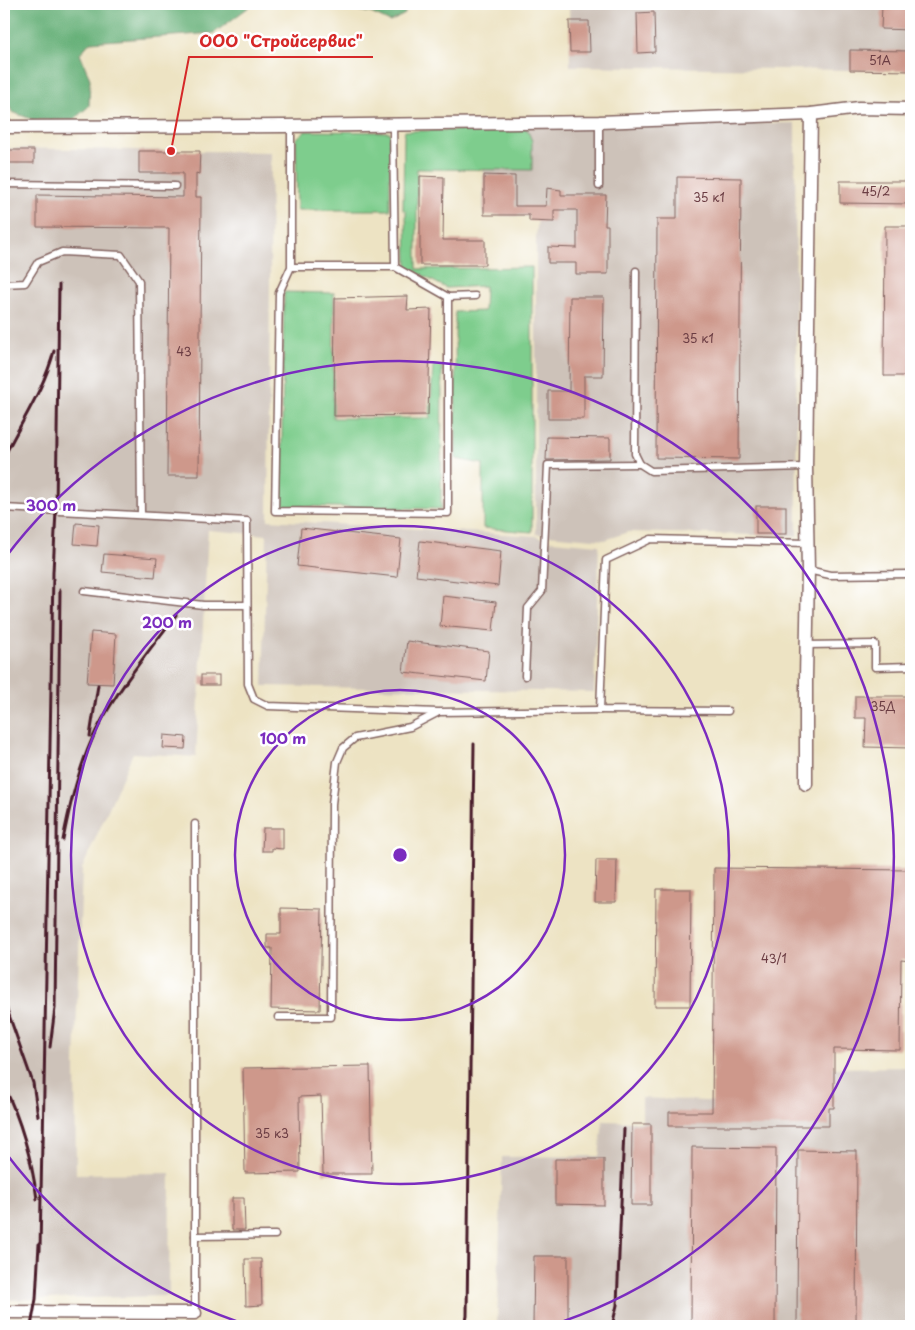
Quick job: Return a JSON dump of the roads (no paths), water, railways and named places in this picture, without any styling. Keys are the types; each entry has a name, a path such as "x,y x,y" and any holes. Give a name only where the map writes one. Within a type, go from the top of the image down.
{"street":[{"path":"4,127 599,122 811,114 858,108 911,109"},
{"path":"806,784 808,543 806,467 811,114"},
{"path":"4,1312 195,1312"}],"lane":[{"path":"599,122 599,186"},
{"path":"393,125 395,267"},
{"path":"292,126 292,267 279,293 275,511 448,513 448,297"},
{"path":"4,184 175,186"},
{"path":"4,284 24,283 38,262 62,252 120,255 139,281 141,515"},
{"path":"292,267 395,267 448,297 475,296"},
{"path":"636,271 635,454 640,464 651,471 806,467"},
{"path":"525,676 528,608 542,592 548,465 640,464"},
{"path":"4,508 247,521 248,684 254,699 268,706 438,712 728,711"},
{"path":"600,710 606,560 651,539 808,543"},
{"path":"808,570 830,576 911,574"},
{"path":"84,591 204,605 247,605"},
{"path":"806,645 875,644 875,667 911,666"},
{"path":"278,1017 331,1017 332,804 337,762 342,748 355,738 410,727 438,712"},
{"path":"195,824 195,1312"},
{"path":"195,1236 275,1235"}],"railway":[{"path":"43,1146 59,285"},
{"path":"4,457 38,392 54,351"},
{"path":"50,1047 55,1008 60,590"},
{"path":"63,840 76,784 96,731 123,686 176,615"},
{"path":"90,736 98,685"},
{"path":"465,1326 467,1316 474,744"},
{"path":"4,1001 33,1083 38,1116"},
{"path":"4,1086 16,1113 25,1141 37,1199"},
{"path":"612,1326 617,1305 624,1129"},
{"path":"40,1251 42,1140"},
{"path":"31,1326 36,1299 39,1244"}],"place":[{"name":"ООО \"Стройсервис\"","path":"171,151"}]}
